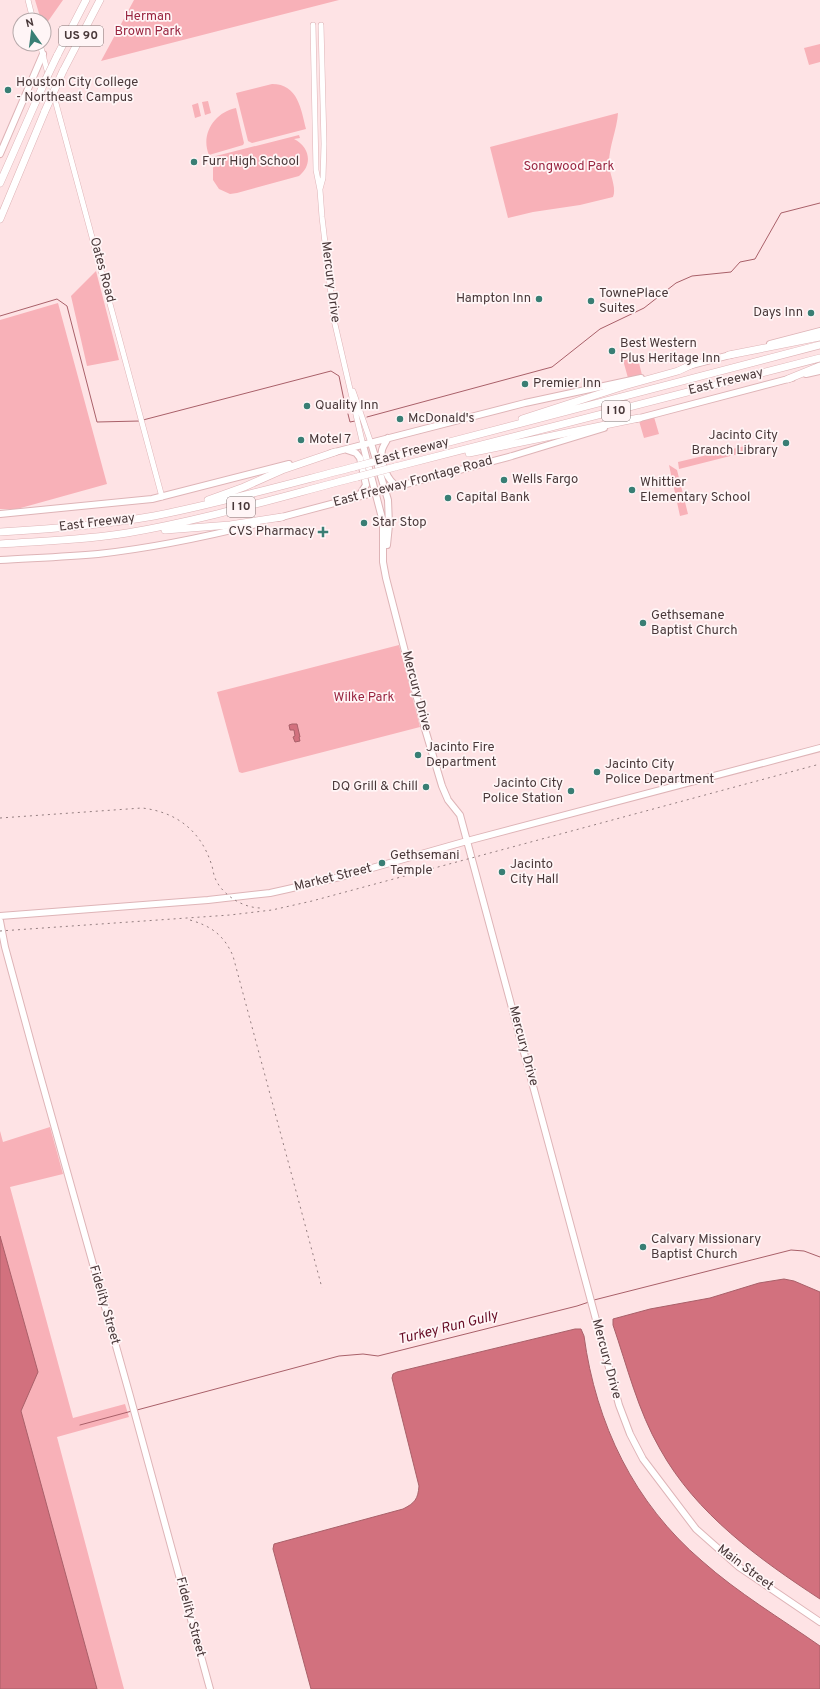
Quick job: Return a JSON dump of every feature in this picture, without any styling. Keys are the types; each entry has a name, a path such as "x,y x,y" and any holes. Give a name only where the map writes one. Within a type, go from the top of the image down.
{"highway":[{"name":"US 90","path":"0,183 57,56 86,0"},
{"name":"US 90","path":"0,218 63,71 100,0"},
{"path":"729,355 820,337"},
{"name":"East Freeway","path":"0,532 82,526 169,513 453,442 820,346"},
{"name":"East Freeway","path":"0,544 125,533 173,524 820,358"},
{"path":"453,442 624,386 678,371 693,364"},
{"path":"788,379 820,366"},
{"path":"412,463 485,450 639,418"},
{"path":"169,513 223,495 282,470 335,452"},
{"path":"125,533 230,525 282,517"},
{"path":"0,547 28,542"}],"main road":[{"path":"0,154 43,54"},
{"path":"0,514 162,497 525,404 642,378 820,331"},
{"name":"East Freeway Frontage Road","path":"0,560 98,554 141,548 219,533 521,453 639,418 820,371"},
{"path":"388,438 383,448 382,458 388,478 398,486"},
{"name":"Mercury Drive","path":"370,443 385,490 389,514 386,578"},
{"name":"Mercury Drive","path":"363,445 383,522 383,562 386,578 421,714 442,786 448,800 460,815 619,1405 643,1460 677,1506"},
{"path":"346,450 356,453 360,458 366,485 365,489 358,497"},
{"name":"Market Street","path":"0,916 208,900 270,893 344,876 820,748"},
{"name":"Fidelity Street","path":"0,921 6,952 131,1399 210,1689"},
{"name":"Main Street","path":"677,1506 696,1529 739,1567 820,1622"}],"street":[{"path":"28,0 32,12"},
{"name":"Mercury Drive","path":"312,25 316,170 320,190 334,320 363,445"},
{"name":"Mercury Drive","path":"320,190 323,178 324,144 321,25"},
{"name":"Oates Road","path":"43,54 162,497"},
{"name":"Mercury Drive","path":"347,373 370,443"}],"green space":[{"path":"35,0 63,0 52,16 52,12 39,12"},
{"name":"Herman Brown Park","path":"134,0 339,0 101,61"},
{"path":"820,44 820,62 809,65 804,48"},
{"path":"272,84 281,85 288,88 293,93 300,106 306,129 252,143 248,141 236,93"},
{"path":"208,101 211,113 205,115 202,102"},
{"path":"198,103 201,116 195,118 192,105"},
{"path":"236,108 244,143 243,145 209,155 206,139 211,125 222,114 228,110"},
{"name":"Songwood Park","path":"618,113 609,157 609,167 614,189 613,197 580,205 533,212 508,218 490,147"},
{"path":"299,135 300,138 294,139 304,147 308,156 308,162 303,172 299,176 230,194 219,189 213,180 213,168 217,159 213,160 212,157"},
{"path":"96,271 119,360 87,366 71,296"},
{"path":"58,303 107,484 17,509 0,509 0,320"},
{"path":"637,355 642,375 628,378 623,360"},
{"path":"654,417 659,434 644,438 639,421"},
{"path":"749,445 750,451 679,469 678,462"},
{"path":"669,465 677,470 688,514 680,516"},
{"name":"Wilke Park","path":"399,645 420,727 242,773 239,772 217,692"},
{"path":"50,1127 63,1174 10,1187 73,1418 125,1404 129,1417 57,1437 124,1689 0,1689 0,1131 3,1142"}],"shaded area":[{"path":"297,724 300,741 295,742 293,737 295,736 294,730 290,730 289,725"},
{"path":"0,1236 38,1372 21,1411 97,1689 0,1689"},
{"path":"784,1279 794,1281 820,1292 820,1599 774,1568 731,1533 710,1514 675,1472 660,1449 645,1419 613,1325 613,1319 650,1309 710,1298 759,1283"},
{"path":"575,1329 581,1329 584,1336 598,1400 609,1431 622,1460 638,1488 657,1514 678,1538 702,1561 745,1595 820,1646 820,1689 311,1689 273,1549 274,1544 403,1509 415,1500 418,1494 419,1486 392,1378 393,1374"}],"waterway":[{"path":"367,417 552,367 600,329 644,308 676,283 692,276 731,272 740,262 755,259 781,213 820,203"},
{"path":"0,316 57,299 67,306 97,422 140,421"},
{"path":"143,420 331,371 339,376 345,405"},
{"path":"348,414 350,422 355,421"},
{"name":"Turkey Run Gully","path":"594,1300 791,1250 804,1251 820,1257"},
{"name":"Turkey Run Gully","path":"137,1410 339,1356 363,1354 378,1356 589,1302"},
{"name":"Turkey Run Gully","path":"80,1425 132,1411"}],"railway":[{"path":"0,931 230,915 272,910 312,901 820,764"},
{"path":"0,818 142,808 166,814 176,818 185,825 200,841 206,851 218,884 228,895 247,906 261,908"},
{"path":"190,920 198,922 216,932 225,942 233,956 322,1288"}],"place":[{"name":"Houston City College - Northeast Campus","path":"8,90"},
{"name":"Furr High School","path":"194,162"},
{"name":"Hampton Inn","path":"539,299"},
{"name":"TownePlace Suites","path":"591,301"},
{"name":"Days Inn","path":"811,313"},
{"name":"Best Western Plus Heritage Inn","path":"612,351"},
{"name":"Premier Inn","path":"525,384"},
{"name":"Quality Inn","path":"307,406"},
{"name":"McDonald's","path":"400,419"},
{"name":"Motel 7","path":"301,440"},
{"name":"Jacinto City Branch Library","path":"786,443"},
{"name":"Wells Fargo","path":"504,480"},
{"name":"Whittier Elementary School","path":"632,490"},
{"name":"Capital Bank","path":"448,498"},
{"name":"Star Stop","path":"364,523"},
{"name":"CVS Pharmacy","path":"323,532"},
{"name":"Gethsemane Baptist Church","path":"643,623"},
{"name":"Jacinto Fire Department","path":"418,755"},
{"name":"Jacinto City Police Department","path":"597,772"},
{"name":"DQ Grill & Chill","path":"426,787"},
{"name":"Jacinto City Police Station","path":"571,791"},
{"name":"Gethsemani Temple","path":"382,863"},
{"name":"Jacinto City Hall","path":"502,872"},
{"name":"Calvary Missionary Baptist Church","path":"643,1247"}]}
